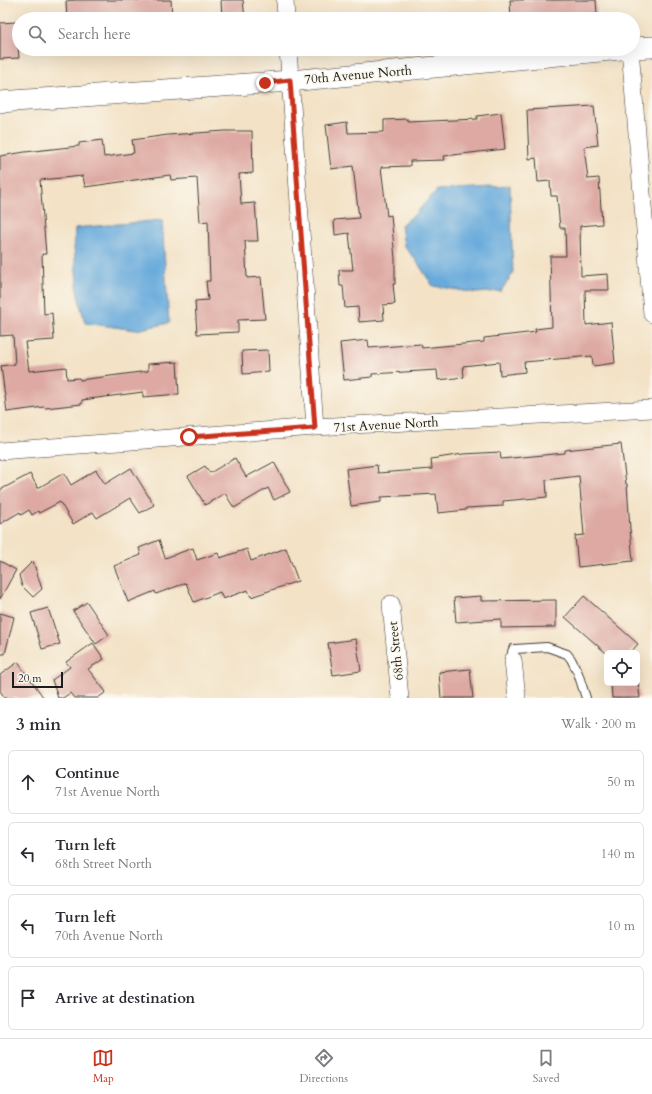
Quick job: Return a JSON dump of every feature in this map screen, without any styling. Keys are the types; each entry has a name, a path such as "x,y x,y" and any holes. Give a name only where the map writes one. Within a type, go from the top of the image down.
{"street":[{"path":"285,0 286,12"},
{"path":"640,48 652,47"},
{"path":"288,56 315,428"},
{"name":"70th Avenue North","path":"0,102 290,80 546,56"},
{"path":"631,56 652,314"},
{"name":"71st Avenue North","path":"0,451 315,428 652,409"},
{"name":"68th Street","path":"391,604 400,698"},
{"path":"513,660 517,698"}],"lane":[{"path":"513,660 513,649 543,646 565,653 571,659 578,673 586,698"}],"water":[{"path":"510,186 513,273 501,291 477,293 433,286 415,259 404,246 401,225 414,215 437,190"},
{"path":"162,220 169,323 136,330 85,323 78,296 74,247 75,228"}],"building":[{"path":"171,0 172,12 67,12 66,1"},
{"path":"221,0 243,0 244,12 222,12"},
{"path":"510,0 596,0 597,12 511,12"},
{"path":"12,22 12,56 19,56 19,58 0,59 0,23"},
{"path":"594,106 598,145 584,147 588,179 599,178 602,224 580,226 581,276 608,274 609,290 585,290 586,325 611,322 615,363 593,366 592,356 524,362 525,372 500,375 499,362 463,366 464,377 438,380 437,370 372,374 372,377 344,380 340,343 368,340 369,348 421,344 422,348 484,342 484,338 536,332 535,329 552,327 550,256 566,256 565,228 560,228 557,196 551,196 550,181 538,182 536,158 529,159 527,110"},
{"path":"501,113 505,149 444,156 445,160 410,161 410,166 381,167 387,216 391,215 395,259 395,284 393,284 395,304 383,305 384,320 359,322 358,307 345,308 343,286 340,286 339,270 353,270 349,233 335,235 334,220 359,218 353,166 331,169 326,125 347,122 348,133 384,132 384,120 408,119 408,122 477,119 477,116"},
{"path":"225,131 252,131 253,173 239,174 241,204 255,203 258,241 245,241 247,278 261,277 265,319 238,320 238,332 197,334 195,301 208,300 206,281 210,281 208,221 200,222 197,178 171,180 170,175 85,187 83,176 40,180 46,254 42,254 44,314 52,313 54,340 25,342 29,371 66,367 67,379 79,378 80,380 148,371 148,364 177,362 179,394 143,397 143,392 82,400 82,404 7,412 1,366 15,364 13,335 0,336 0,156 79,146 79,143 102,140 104,157 134,153 132,140 168,135"},
{"path":"268,350 269,372 243,374 242,351"},
{"path":"621,444 627,484 633,561 578,567 575,536 584,535 579,476 546,480 547,497 503,501 503,506 466,508 466,510 438,513 436,494 381,497 381,502 351,506 346,469 377,465 378,473 432,469 431,459 463,454 500,452 501,459 565,453 565,450"},
{"path":"235,458 246,477 274,462 290,492 274,500 268,488 234,508 225,493 205,505 188,476 205,466 210,473"},
{"path":"131,468 154,505 140,513 130,498 97,518 93,512 73,524 60,502 32,515 29,510 21,515 20,512 0,524 0,490 30,474 38,488 64,473 71,485 96,470 105,484"},
{"path":"159,540 165,558 193,548 197,560 218,553 220,558 247,549 251,561 286,548 298,581 251,597 248,590 223,599 220,592 194,602 186,583 156,594 155,591 128,602 114,566 141,555 139,548"},
{"path":"0,561 16,570 0,599"},
{"path":"33,561 42,589 33,597 22,586 19,575"},
{"path":"481,596 481,601 556,600 556,627 501,628 501,619 456,622 454,598"},
{"path":"584,596 638,644 633,650 604,650 604,651 565,617"},
{"path":"87,602 109,635 96,644 73,611"},
{"path":"48,608 60,644 42,649 31,613"},
{"path":"0,613 14,617 5,654 0,654"},
{"path":"356,639 361,671 333,675 328,643"},
{"path":"93,643 104,659 88,669 106,692 98,698 74,698 70,693 63,698 58,698 52,680 70,667 66,662"},
{"path":"18,662 44,698 5,698 0,691 0,675"},
{"path":"470,669 473,698 441,698 439,672"},
{"path":"611,686 638,686 640,698 612,698"}],"route":[{"path":"189,437 315,428 290,80 265,83"}]}
